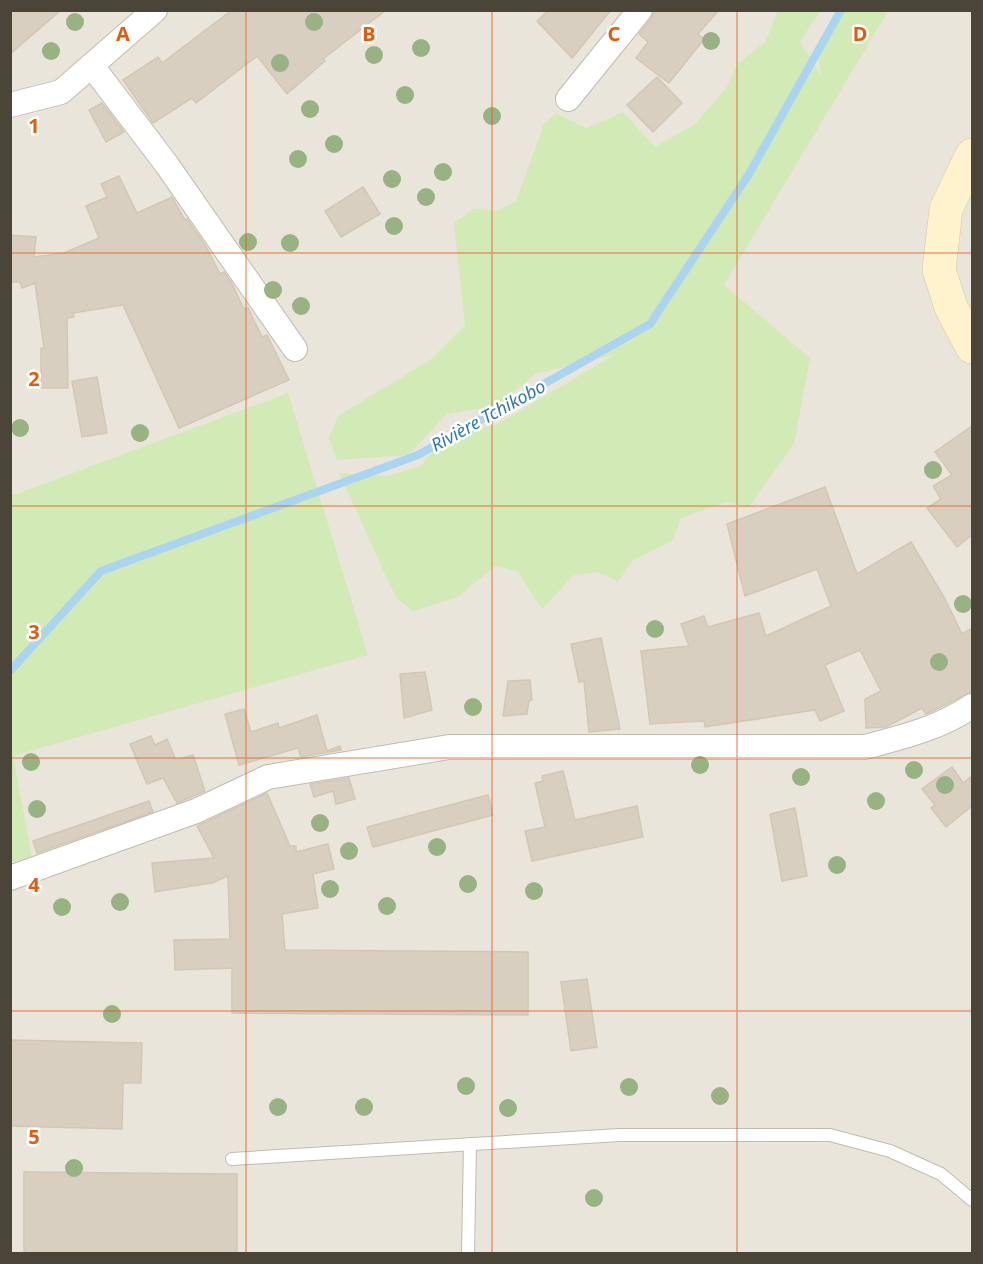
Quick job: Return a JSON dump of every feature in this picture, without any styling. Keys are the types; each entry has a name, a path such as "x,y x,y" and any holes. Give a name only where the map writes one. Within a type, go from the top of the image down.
{"street":[{"path":"10,105 61,92 155,10"},
{"path":"568,99 640,10"},
{"path":"93,66 167,165 295,349"},
{"path":"972,129 953,163 939,270 951,307 972,347"},
{"path":"946,209 972,155"},
{"path":"10,878 195,811 268,777 449,747 865,747 916,734 953,718 972,706"}],"lane":[{"path":"232,1159 619,1135 830,1135 890,1151 941,1174 972,1200"},
{"path":"468,1254 470,1144"}],"shaded area":[{"path":"11,11 972,11 972,1253 11,1253"}],"green space":[{"path":"778,11 820,11 800,42 821,76 817,48 836,11 888,11 724,285 810,358 794,444 748,508 727,502 681,518 672,541 632,561 618,582 597,572 574,575 542,609 517,571 495,566 458,597 413,611 396,598 339,473 387,476 421,466 448,430 494,426 614,355 535,374 499,405 447,414 408,455 337,460 329,438 338,416 430,360 465,325 454,223 473,209 496,211 516,201 544,124 556,113 587,128 623,112 655,147 695,124 727,87 738,64 766,41"},
{"path":"288,393 368,655 13,756 32,857 11,862 11,496"}],"building":[{"path":"10,10 61,10 10,54"},
{"path":"232,10 386,10 323,59 325,61 287,94 257,56 196,103 192,98 153,123 123,80 158,57 162,63"},
{"path":"549,10 611,10 572,58 537,21"},
{"path":"654,10 719,10 698,34 704,39 669,83 636,58 648,42 639,34 651,19"},
{"path":"657,77 682,103 653,132 627,105"},
{"path":"102,103 124,132 106,142 89,110"},
{"path":"119,176 137,213 172,197 185,220 187,219 207,248 220,274 224,272 244,309 248,308 262,337 267,335 289,380 179,428 123,305 73,313 74,317 67,318 68,388 41,388 41,348 44,348 35,283 22,288 20,282 10,282 10,235 36,237 34,257 64,253 99,238 86,206 107,197 101,184"},
{"path":"363,187 380,214 341,237 325,211"},
{"path":"97,377 107,433 82,437 72,381"},
{"path":"972,426 972,535 957,547 927,508 941,499 933,486 952,475 935,452"},
{"path":"825,487 857,574 911,542 944,597 962,634 972,628 972,692 926,714 922,708 886,727 866,728 865,699 881,691 860,650 825,665 844,711 820,721 815,710 705,727 704,721 650,724 641,651 689,646 681,624 704,616 708,627 759,613 766,636 831,606 817,569 745,596 727,524"},
{"path":"601,638 620,729 589,732 584,681 579,682 571,644"},
{"path":"425,672 432,710 404,718 400,674"},
{"path":"530,680 532,700 529,701 527,714 503,716 508,681"},
{"path":"244,709 251,732 278,723 279,728 317,715 327,751 340,746 341,750 301,757 298,748 239,765 225,714"},
{"path":"151,736 155,745 167,739 176,760 193,755 205,791 177,803 163,778 147,784 130,744"},
{"path":"952,767 963,783 972,776 972,806 946,827 931,808 935,805 922,789"},
{"path":"563,771 575,820 637,806 643,837 532,861 525,831 545,827 535,783 543,781 542,776"},
{"path":"349,778 355,799 336,804 333,791 314,797 310,784"},
{"path":"267,793 290,846 296,846 296,852 328,844 334,869 313,874 318,908 282,914 285,950 528,952 528,1015 232,1013 232,968 175,970 174,940 230,939 228,876 212,883 155,892 152,863 214,858 197,826"},
{"path":"488,795 493,815 373,847 367,827"},
{"path":"149,801 153,812 37,853 33,841"},
{"path":"795,808 807,876 782,881 770,814"},
{"path":"587,979 597,1047 571,1051 561,982"},
{"path":"10,1040 142,1043 141,1083 123,1083 122,1129 10,1126"},
{"path":"24,1172 237,1174 237,1254 24,1254"}],"waterway":[{"name":"Rivière Tchikobo","path":"10,671 101,571 418,455 650,324 749,174 841,10"}]}
